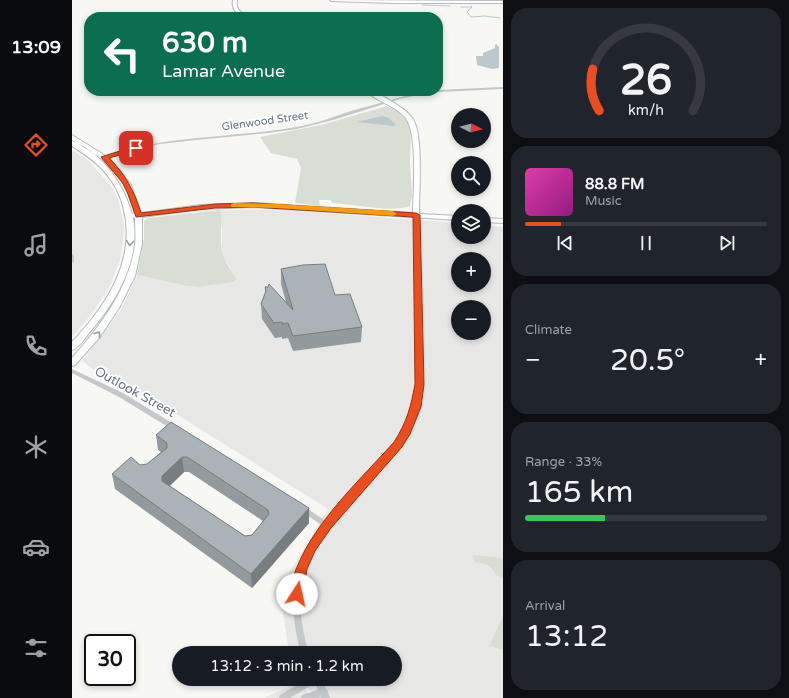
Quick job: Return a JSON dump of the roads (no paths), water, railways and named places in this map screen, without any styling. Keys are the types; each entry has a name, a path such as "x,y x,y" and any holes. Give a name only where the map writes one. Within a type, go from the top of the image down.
{"main road":[{"path":"332,0 399,2 503,2"}],"street":[{"path":"235,0 234,5 238,12"},
{"path":"239,0 238,6 242,12"},
{"path":"443,90 503,89"},
{"path":"303,646 296,615 297,584 305,558 327,525 398,444 406,431 416,407 419,384 414,127 408,117 377,96"},
{"name":"Glenwood Street","path":"100,158 136,148 181,140 297,128 413,96"},
{"path":"72,137 88,146 100,158 118,184 130,216 131,230 129,249 120,280 104,309 72,347"},
{"path":"72,143 100,158 116,169 126,182 132,194 138,215 140,237 135,266 126,290 103,328 72,363"},
{"path":"130,216 215,206 253,205 451,218"},
{"path":"491,220 503,221"},
{"path":"72,255 72,261"},
{"name":"Outlook Street","path":"72,371 121,395 182,432"},
{"path":"301,508 327,525"},
{"path":"283,698 303,686"},
{"path":"305,698 325,695 320,686"}],"waterway":[{"path":"422,5 450,6"},
{"path":"471,6 472,7 467,12 471,17 485,16 500,18"},
{"path":"461,7 471,7"}]}
